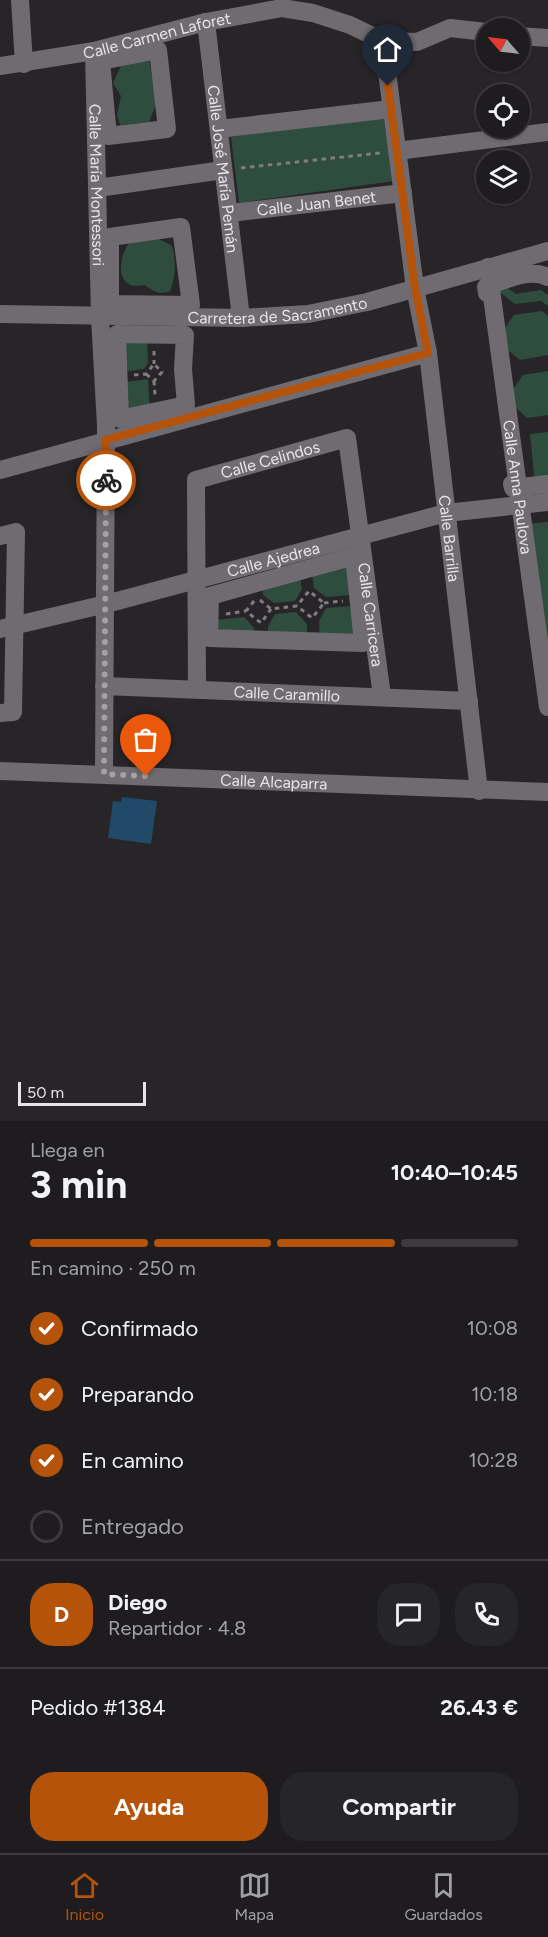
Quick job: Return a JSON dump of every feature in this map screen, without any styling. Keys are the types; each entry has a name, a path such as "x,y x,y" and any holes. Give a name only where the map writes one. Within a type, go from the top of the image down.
{"street":[{"path":"20,0 24,64"},
{"name":"Calle Carmen Laforet","path":"0,66 24,64 94,51 206,22 282,8 332,19 384,40 417,42 450,28 476,31"},
{"name":"Calle José María Pemán","path":"206,22 241,318"},
{"path":"530,37 548,38"},
{"name":"Calle Barrilla","path":"384,40 415,288 428,353 479,791"},
{"path":"158,50 167,129 108,136 101,61 158,50"},
{"name":"Calle María Montessori","path":"94,51 98,188 105,310"},
{"path":"219,129 391,108"},
{"path":"397,152 548,132"},
{"path":"98,188 224,170"},
{"name":"Calle Juan Benet","path":"230,213 403,193"},
{"path":"104,774 105,310 110,237 182,227 191,305 105,310"},
{"name":"Carretera de Sacramento","path":"0,314 105,310 241,318 308,314 415,288 548,251"},
{"name":"Calle Anna Paulova","path":"488,267 548,707"},
{"path":"491,286 537,272 548,277"},
{"path":"117,334 185,335 183,369 186,405 120,419 117,334"},
{"path":"0,470 428,353"},
{"name":"Calle Celindos","path":"198,580 195,480 347,438 362,535"},
{"path":"520,496 548,484"},
{"name":"Calle Ajedrea","path":"8,627 106,604 446,513 520,496 548,502"},
{"path":"0,536 16,532 8,627 13,712 0,713"},
{"name":"Calle Carricera","path":"362,535 382,696"},
{"path":"354,556 363,643 209,638 210,596 354,556"},
{"path":"197,689 198,580"},
{"name":"Calle Caramillo","path":"104,686 469,701"},
{"name":"Calle Alcaparra","path":"0,771 548,792"}],"path":[{"path":"224,170 397,152"},
{"path":"154,364 162,372 154,381 146,374 154,364"},
{"path":"272,609 257,597 246,611 261,623 272,609 297,606 309,591 324,603 312,618 297,606"}],"green space":[{"path":"149,61 157,102 149,122 120,125 117,115 121,96 113,83 122,64"},
{"path":"383,115 394,181 239,203 231,137"},
{"path":"145,238 159,239 172,246 175,268 170,291 157,292 145,285 128,284 124,279 121,265 126,248 130,241"},
{"path":"499,281 516,294 541,290 548,295 548,306 541,301 515,304 497,290"},
{"path":"542,311 548,316 548,355 520,360 504,347 502,332 514,315"},
{"path":"117,334 147,335 148,363 144,369 128,371 118,363"},
{"path":"548,371 548,415 527,418 513,405 511,392 523,375"},
{"path":"148,379 150,413 120,419 126,382"},
{"path":"548,432 548,484 535,485 530,434"},
{"path":"548,522 548,683 526,524"},
{"path":"354,556 350,595 326,597 314,588 311,567"},
{"path":"299,571 302,589 295,601 274,603 263,595 263,581"},
{"path":"350,606 363,643 320,642 319,621 326,608"},
{"path":"296,612 307,624 307,641 268,640 268,626 275,614"},
{"path":"244,617 254,628 254,639 209,629 216,620"}],"water":[{"path":"122,797 157,801 151,844 108,838 113,801 121,802"}],"way so far":[{"path":"106,480 104,774 146,776"}],"route":[{"path":"106,480 105,440 428,353 415,288 388,86"}]}
